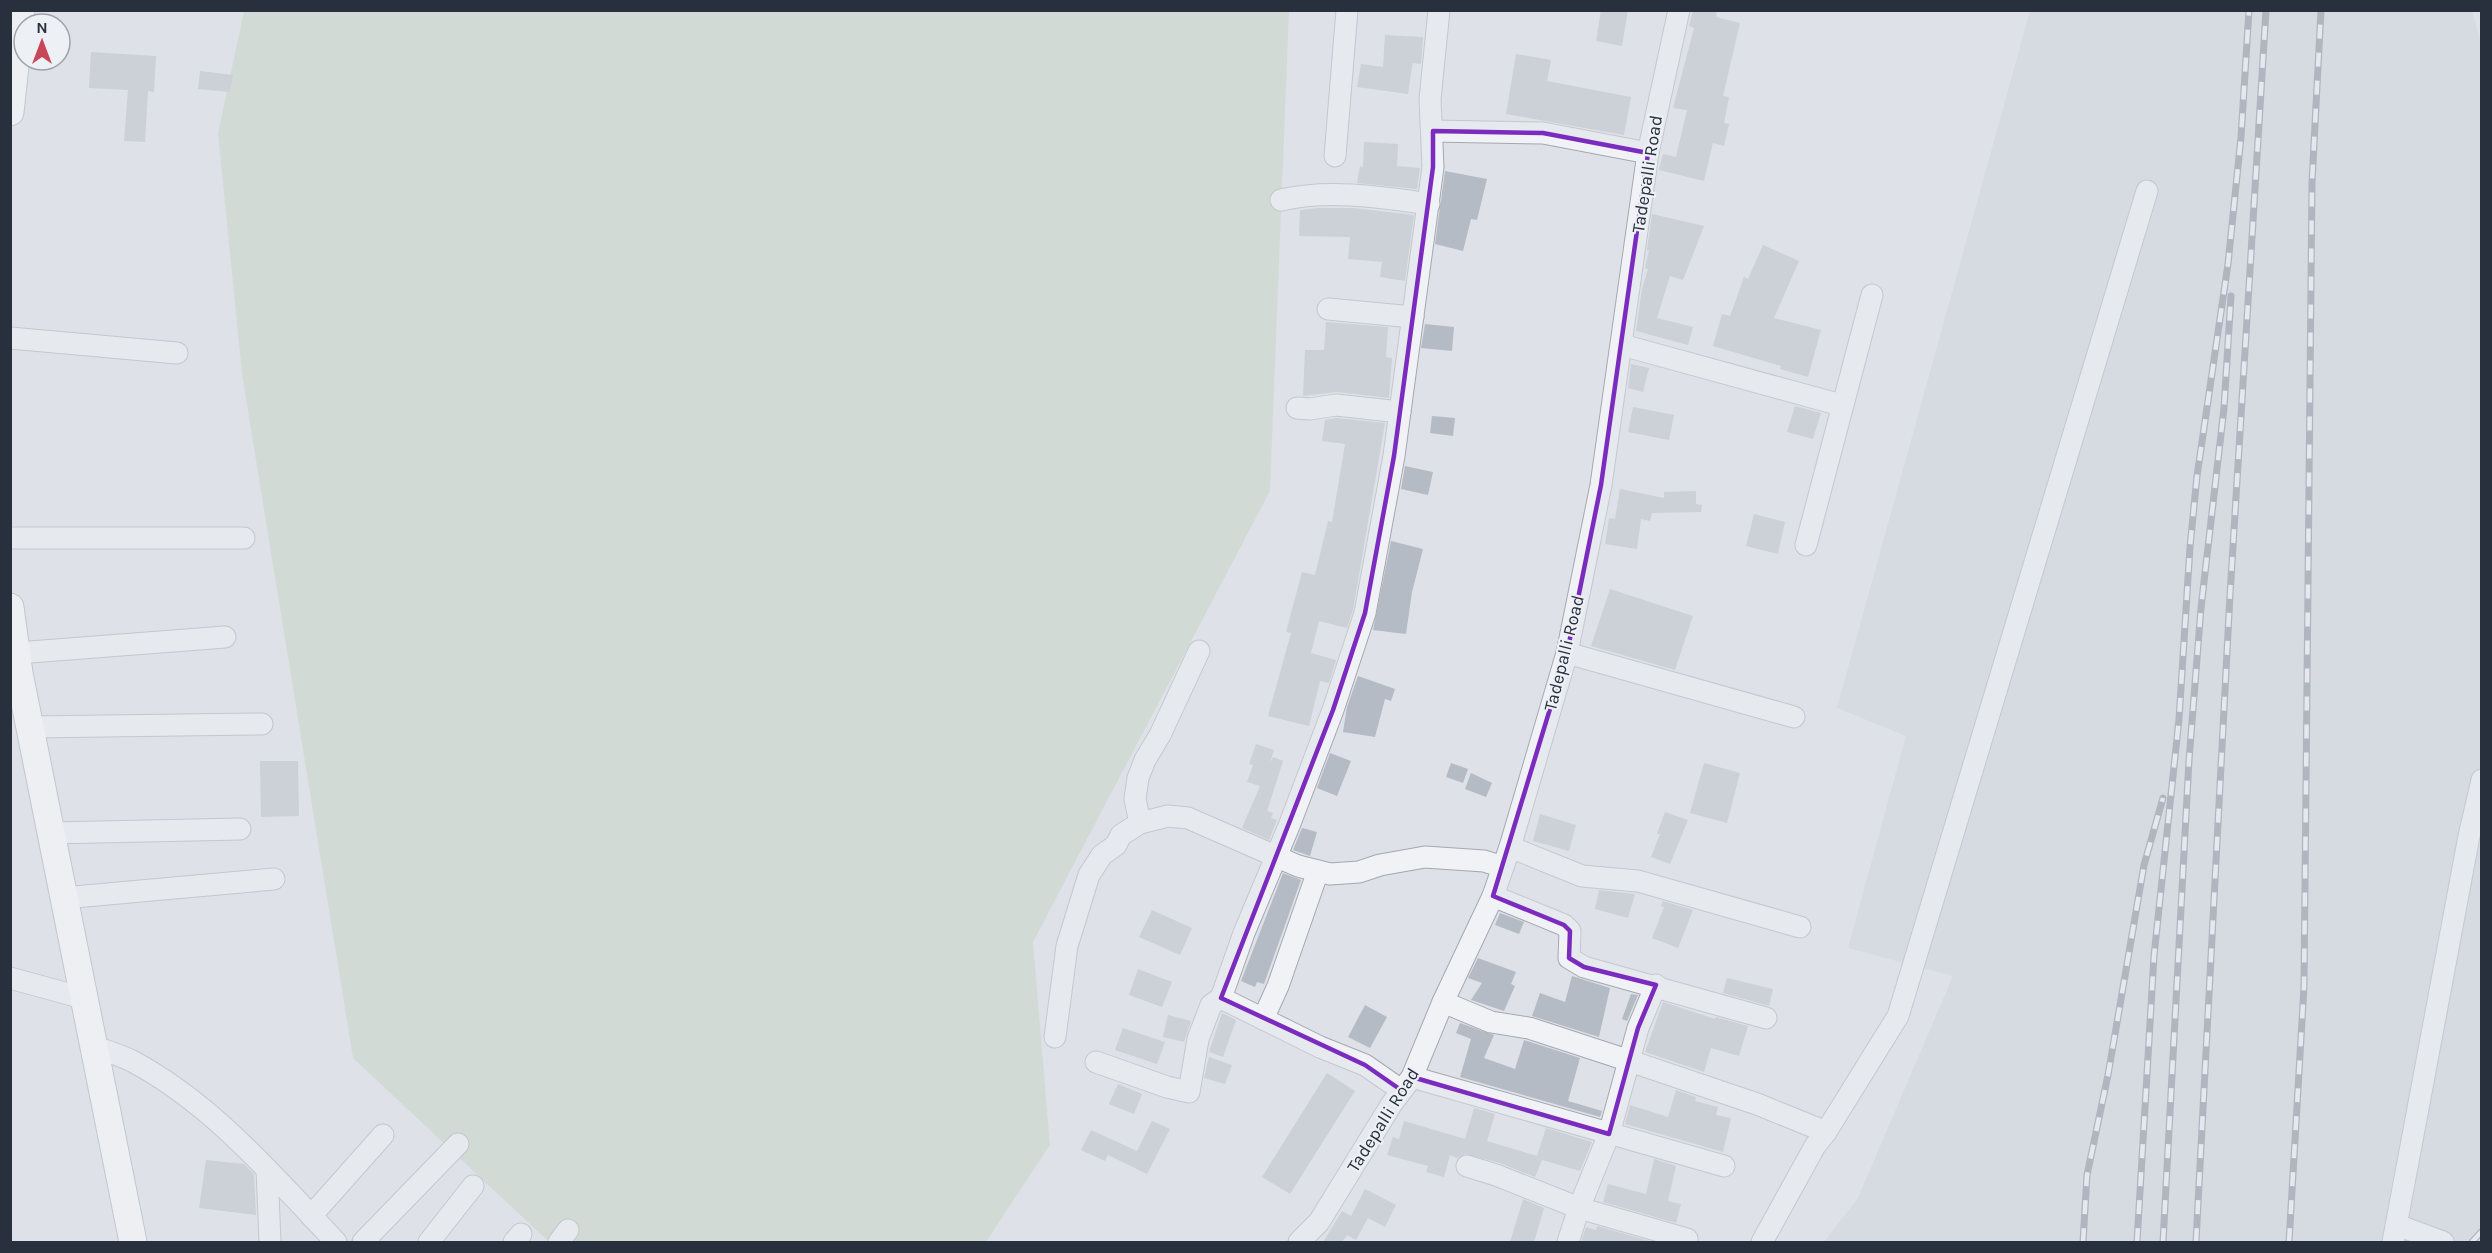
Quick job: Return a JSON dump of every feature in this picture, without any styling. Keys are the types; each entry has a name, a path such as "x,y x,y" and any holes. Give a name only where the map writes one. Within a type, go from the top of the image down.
{"main road":[{"path":"10,112 21,10"},
{"path":"10,607 30,727 63,898 116,1146 133,1242"}],"street":[{"path":"1335,156 1347,10"},
{"path":"1096,1062 1167,1087 1189,1092 1198,1039 1210,1005 1221,998 1244,933 1277,856 1333,710 1365,613 1394,456 1429,204 1433,167 1430,99 1439,10"},
{"name":"Tadepalli Road","path":"1299,1242 1319,1222 1407,1084 1493,896 1510,847 1567,653 1601,486 1648,153 1679,10"},
{"path":"1433,131 1543,133 1648,153"},
{"path":"1762,1242 1815,1146 1898,1016 2147,191"},
{"path":"1281,200 1299,196 1346,195 1429,204"},
{"path":"1806,545 1841,405 1872,295"},
{"path":"1328,309 1413,316"},
{"path":"10,338 177,353"},
{"path":"1622,345 1841,405"},
{"path":"1297,408 1310,409 1336,405 1400,412"},
{"path":"10,538 244,538"},
{"path":"17,653 225,637"},
{"path":"1140,823 1135,799 1144,760 1160,735 1199,651"},
{"path":"1567,653 1794,717"},
{"path":"30,727 262,724"},
{"path":"2444,1242 2395,1234 2481,780"},
{"path":"1055,1037 1066,946 1089,875 1102,855 1116,845 1121,835 1140,823 1168,816 1188,818 1277,856 1318,871 1338,875 1425,857 1484,861 1503,867"},
{"path":"51,833 240,829"},
{"path":"1510,847 1582,876 1638,880 1800,927"},
{"path":"1263,1019 1278,986 1318,871"},
{"path":"63,898 274,879"},
{"path":"1493,896 1564,925 1570,931 1569,958 1584,967 1656,985 1766,1018"},
{"path":"10,978 83,998"},
{"path":"1568,1242 1609,1134 1638,1028 1656,985"},
{"path":"1221,998 1320,1047 1407,1084 1609,1134 1724,1167"},
{"path":"1443,1002 1491,1022 1529,1028 1757,1104 1826,1132"},
{"path":"93,1046 130,1060 162,1079 212,1117 267,1169 336,1242"},
{"path":"311,1216 382,1135"},
{"path":"363,1242 458,1144"},
{"path":"1467,1166 1579,1208 1687,1239"},
{"path":"267,1169 270,1242"},
{"path":"429,1242 473,1186"}],"highlighted area":[{"path":"1433,131 1543,133 1648,153 1601,485 1567,653 1493,896 1564,925 1570,931 1569,958 1584,967 1656,985 1638,1028 1609,1134 1412,1077 1401,1090 1365,1065 1221,998 1333,710 1365,613 1394,456 1433,167"}],"shaded area":[{"path":"2030,11 2472,11 2482,48 2481,1242 1824,1242 1858,1198 1953,976 1848,948 1906,736 1837,708"}],"green space":[{"path":"244,11 1289,11 1270,491 1033,942 1050,1145 986,1242 549,1242 353,1058 242,374 218,133"}],"building":[{"path":"1601,10 1628,10 1622,46 1596,41"},
{"path":"1693,10 1709,10 1717,13 1716,17 1740,23 1723,96 1729,97 1724,123 1729,124 1724,146 1713,143 1704,181 1659,170 1663,154 1676,157 1687,110 1673,108 1694,28 1689,26"},
{"path":"1385,35 1423,37 1421,64 1413,63 1408,94 1357,87 1361,64 1383,67"},
{"path":"91,52 156,56 154,92 148,91 145,142 124,141 128,90 89,88"},
{"path":"1516,54 1551,60 1547,81 1631,97 1624,135 1506,114"},
{"path":"200,71 233,75 230,92 198,89"},
{"path":"1364,142 1398,144 1397,166 1420,168 1417,189 1357,183 1360,166 1363,167"},
{"path":"1445,171 1487,179 1477,220 1471,219 1463,251 1435,244"},
{"path":"1354,208 1414,215 1405,281 1380,277 1382,262 1348,259 1350,237 1299,236 1300,210"},
{"path":"1652,214 1704,226 1683,280 1670,276 1657,318 1693,327 1688,345 1636,331 1642,289 1648,269 1645,268"},
{"path":"1763,245 1799,261 1774,318 1821,330 1808,377 1780,369 1781,366 1713,346 1722,314 1730,316 1744,277 1748,279"},
{"path":"1326,322 1388,327 1386,357 1392,358 1389,398 1337,392 1303,396 1305,350 1324,350"},
{"path":"1425,324 1454,327 1452,351 1421,348"},
{"path":"1631,364 1649,368 1643,392 1628,388"},
{"path":"1795,406 1821,413 1813,439 1787,432"},
{"path":"1633,407 1674,415 1669,440 1628,432"},
{"path":"1432,416 1455,418 1453,436 1430,433"},
{"path":"1336,418 1385,423 1353,610 1347,628 1319,621 1311,653 1336,660 1329,683 1320,681 1309,726 1268,716 1291,633 1286,632 1302,572 1315,575 1328,521 1332,522 1345,444 1322,441 1325,420"},
{"path":"1405,466 1433,472 1428,495 1401,489"},
{"path":"1620,489 1664,498 1664,492 1696,491 1696,504 1702,505 1701,512 1652,513 1650,521 1641,519 1637,549 1605,544 1609,518 1615,519"},
{"path":"1754,514 1785,522 1778,554 1746,546"},
{"path":"1391,541 1423,549 1412,592 1406,634 1373,630"},
{"path":"1610,589 1693,616 1675,670 1591,646"},
{"path":"1358,676 1395,689 1391,701 1385,699 1375,737 1343,732 1347,707"},
{"path":"1256,744 1274,750 1270,763 1273,757 1283,761 1267,811 1273,813 1271,818 1277,820 1269,840 1242,828 1260,786 1247,782 1253,765 1249,764"},
{"path":"1330,753 1351,761 1337,796 1317,788"},
{"path":"260,761 298,761 299,816 261,817"},
{"path":"1451,763 1468,769 1463,783 1446,777"},
{"path":"1704,763 1740,773 1727,823 1690,813"},
{"path":"1471,773 1492,783 1486,797 1465,789"},
{"path":"1665,812 1688,820 1670,864 1651,857"},
{"path":"1540,814 1576,825 1569,851 1533,841"},
{"path":"1302,828 1317,832 1310,856 1293,850"},
{"path":"1283,873 1301,880 1264,984 1257,982 1255,987 1241,981"},
{"path":"1599,890 1635,894 1628,918 1595,909"},
{"path":"1663,901 1693,910 1678,948 1652,938 1664,907 1661,906"},
{"path":"1152,910 1192,928 1180,955 1139,937"},
{"path":"1500,913 1524,922 1519,934 1495,925"},
{"path":"1478,958 1516,972 1511,984 1515,986 1504,1011 1471,1000 1482,983 1468,978"},
{"path":"1138,969 1172,982 1162,1007 1129,995"},
{"path":"1572,976 1610,988 1599,1037 1532,1016 1540,993 1565,1002"},
{"path":"1727,978 1773,989 1769,1006 1723,993"},
{"path":"1631,994 1638,995 1627,1021 1622,1019"},
{"path":"1663,1002 1715,1019 1716,1017 1748,1026 1739,1056 1711,1048 1704,1072 1645,1052"},
{"path":"1365,1005 1387,1017 1370,1048 1348,1037"},
{"path":"1222,1013 1236,1020 1223,1057 1209,1052"},
{"path":"1168,1015 1191,1021 1184,1042 1163,1037"},
{"path":"1460,1023 1494,1035 1484,1058 1515,1069 1524,1040 1580,1058 1568,1101 1602,1111 1600,1117 1460,1077 1471,1039 1456,1033"},
{"path":"1123,1028 1165,1042 1157,1064 1115,1050"},
{"path":"1209,1057 1232,1065 1225,1084 1204,1078"},
{"path":"1327,1073 1355,1091 1290,1194 1262,1177"},
{"path":"1118,1084 1142,1094 1134,1114 1109,1104"},
{"path":"1676,1090 1696,1097 1695,1101 1718,1107 1716,1115 1731,1118 1723,1152 1625,1124 1630,1105 1668,1117"},
{"path":"1474,1108 1495,1114 1487,1141 1537,1156 1546,1128 1592,1142 1580,1171 1542,1160 1535,1177 1500,1163 1465,1154 1457,1158 1450,1155 1444,1177 1426,1172 1428,1166 1387,1155 1393,1137 1399,1139 1404,1121 1465,1139"},
{"path":"1152,1121 1170,1129 1147,1174 1108,1155 1105,1161 1081,1150 1091,1130 1137,1151"},
{"path":"1654,1159 1676,1166 1668,1201 1681,1204 1676,1223 1603,1202 1608,1184 1646,1194"},
{"path":"206,1160 244,1164 254,1174 256,1215 199,1208"},
{"path":"1365,1189 1396,1205 1385,1227 1368,1218 1356,1240 1347,1235 1342,1242 1323,1242 1342,1211 1351,1216"},
{"path":"1523,1199 1544,1208 1534,1242 1510,1242"},
{"path":"1597,1226 1653,1242 1581,1242 1586,1227 1596,1230"}],"railway":[{"path":"2137,1242 2154,956 2179,719 2190,547 2197,476 2228,264 2241,137 2249,10"},
{"path":"2196,1242 2230,595 2266,10"},
{"path":"2289,1242 2304,987 2312,182 2321,10"},
{"path":"2163,1242 2189,760 2201,608 2224,408 2231,296"},
{"path":"2083,1242 2087,1175 2108,1075 2144,865 2163,798"},
{"path":"2472,1242 2482,1231"}]}
